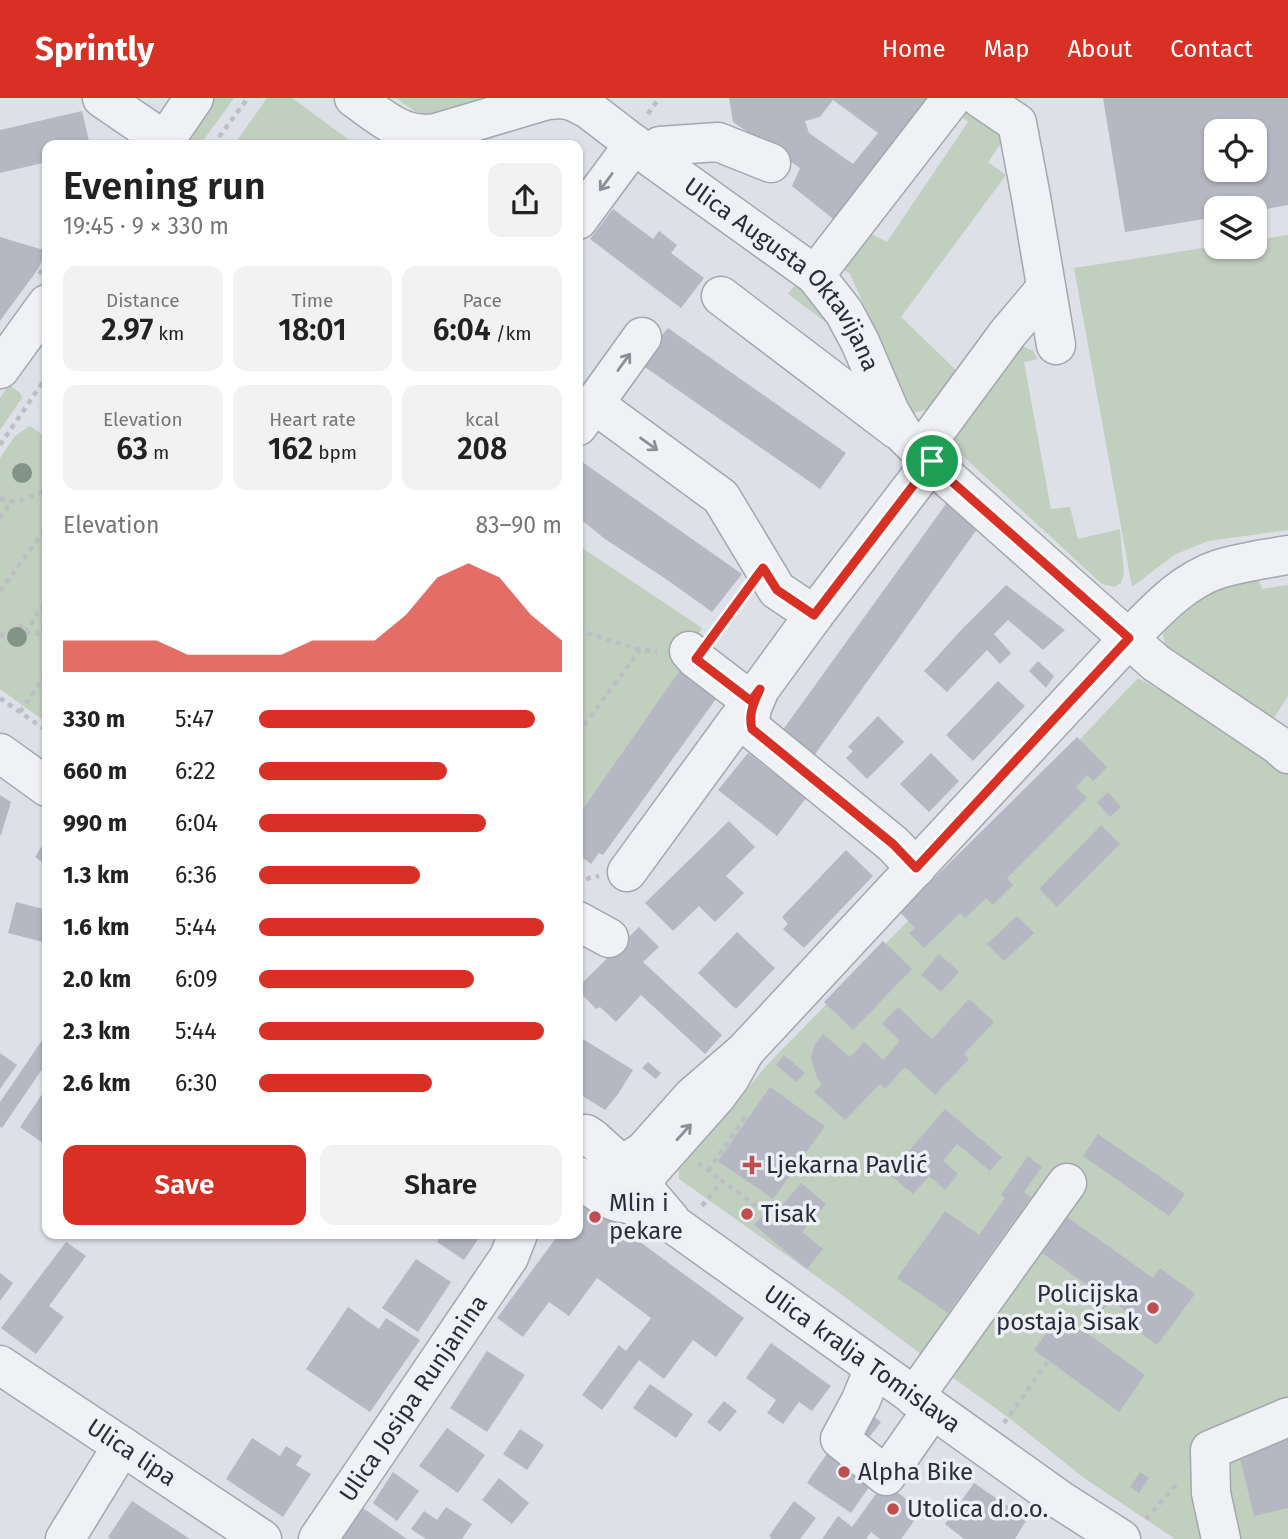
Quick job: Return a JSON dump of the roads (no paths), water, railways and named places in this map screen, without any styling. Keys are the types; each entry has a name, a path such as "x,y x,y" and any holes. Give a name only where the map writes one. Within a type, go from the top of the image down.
{"street":[{"path":"102,98 159,140"},
{"path":"165,140 194,98"},
{"name":"Ulica Augusta Oktavijana","path":"354,98 391,124 434,139 547,100 562,98 588,109 815,275 844,312 890,412 919,449 950,480 1156,663 1288,754"},
{"path":"815,275 952,98"},
{"path":"628,872 814,615 919,449 1046,288 1017,123 980,98"},
{"path":"583,215 643,151 660,146 718,142 772,163"},
{"path":"721,296 919,449"},
{"path":"2,363 42,311"},
{"path":"805,360 823,358 838,351 845,343 850,323"},
{"path":"642,337 586,415 721,496 777,590 814,615"},
{"path":"583,1135 593,1139 629,1183 651,1170 730,1079 745,1051 1169,597 1217,569 1288,555"},
{"path":"692,655 756,695"},
{"path":"756,695 750,719 752,729 893,844 916,868"},
{"path":"0,753 42,783"},
{"name":"Ulica kralja Tomislava","path":"583,1184 618,1203 629,1183 651,1212 688,1215 874,1368 1060,1500 1121,1539"},
{"path":"874,1368 840,1439 887,1476 923,1403 1068,1183"},
{"name":"Ulica Josipa Runjanina","path":"317,1539 521,1241"},
{"name":"Ulica lipa","path":"0,1365 262,1539"},
{"path":"1222,1539 1211,1493 1210,1450 1288,1417"},
{"path":"65,1539 122,1446"}],"place":[{"name":"Ljekarna Pavlić","path":"752,1165"},
{"name":"Tisak","path":"747,1214"},
{"name":"Mlin i pekare","path":"595,1217"},
{"name":"Policijska postaja Sisak","path":"1153,1308"},
{"name":"Alpha Bike","path":"844,1472"},
{"name":"Utolica d.o.o.","path":"893,1509"}]}
